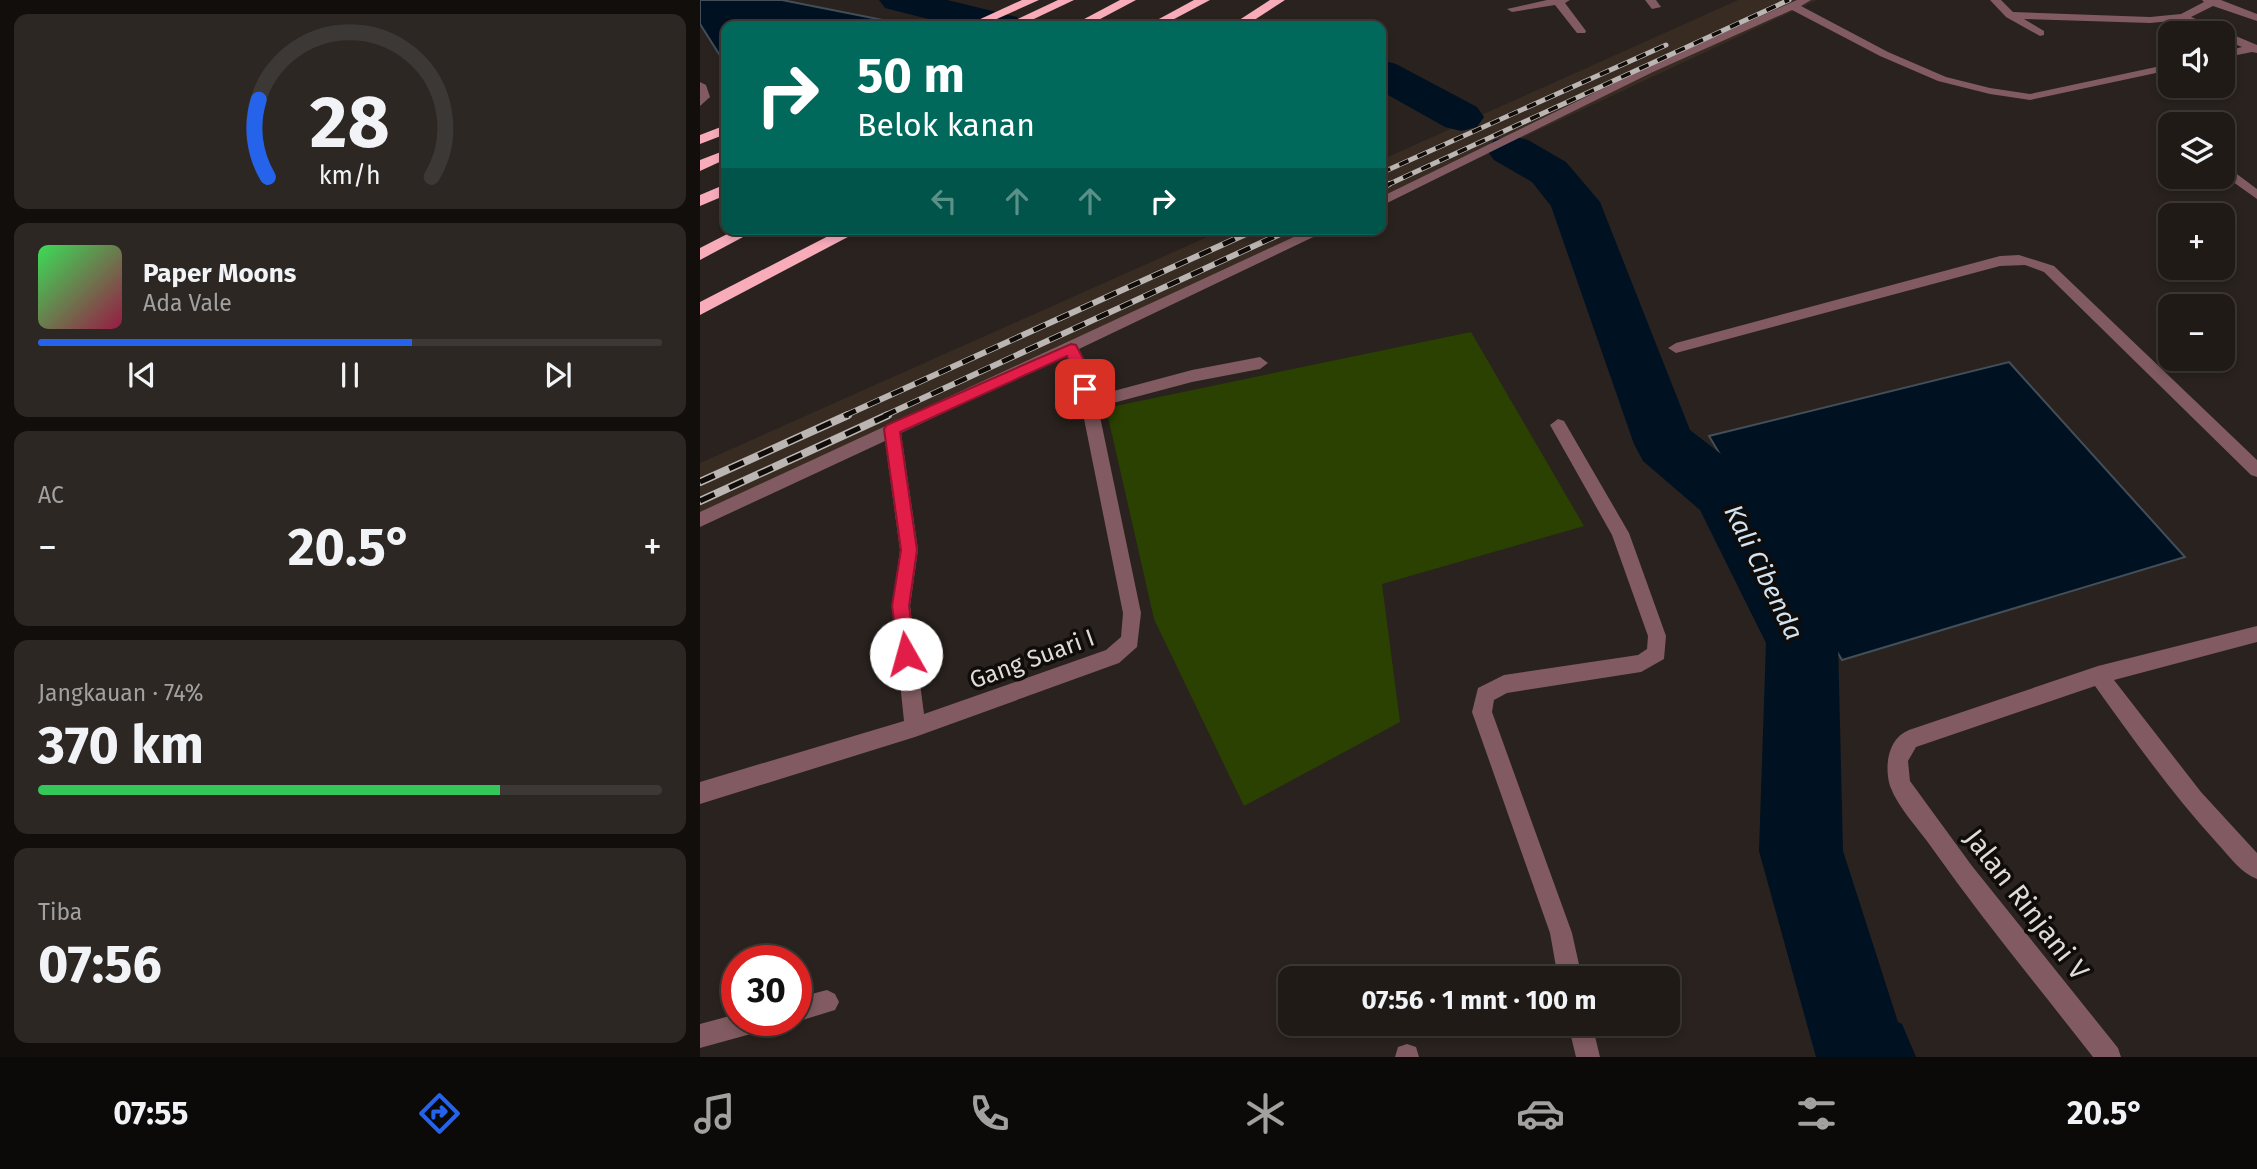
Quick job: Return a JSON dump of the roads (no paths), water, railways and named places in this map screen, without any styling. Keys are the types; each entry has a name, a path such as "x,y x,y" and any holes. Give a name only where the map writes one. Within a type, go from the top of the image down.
{"highway":[{"path":"983,21 1033,0"},
{"path":"1020,21 1068,0"},
{"path":"1087,21 1130,0"},
{"path":"1162,21 1204,0"},
{"path":"1245,21 1279,0"},
{"path":"700,140 721,131"},
{"path":"700,166 721,156"},
{"path":"700,201 721,191"},
{"path":"700,255 738,235"},
{"path":"700,309 843,235"}],"street":[{"path":"1386,200 1649,70 1806,0"},
{"path":"1994,0 2010,15 2040,33"},
{"path":"1512,9 1562,1 1581,31"},
{"path":"2010,15 2133,21 2183,17 2212,1 2257,18"},
{"path":"1793,6 1884,54 1942,79 1990,91 2030,97 2158,70"},
{"path":"2183,17 2192,21"},
{"path":"2235,40 2255,49"},
{"path":"2235,53 2255,49"},
{"path":"2235,177 2257,195"},
{"path":"700,520 1310,235"},
{"path":"1675,348 2000,261 2020,259 2039,263 2049,269 2257,470"},
{"name":"Gang Suari I","path":"700,793 915,727 1112,657 1130,641 1132,613 1083,374 1071,349"},
{"path":"1088,404 1192,376 1260,363"},
{"path":"1558,425 1620,533 1657,636 1657,653 1641,663 1504,684 1485,695 1482,712 1561,933 1568,966"},
{"path":"892,429 909,550 901,606 915,727"},
{"path":"2257,634 2189,649 2098,675 2183,788 2213,824 2257,868"},
{"name":"Jalan Rinjani V","path":"2098,675 1909,740 1901,749 1897,761 1901,786 1964,874 2109,1057"},
{"path":"812,1006 827,1002"},
{"path":"700,1036 721,1030"},
{"path":"1583,1036 1588,1057"}],"water":[{"path":"700,0 782,0 888,21 721,21 721,57 700,24"},
{"path":"2009,362 2185,557 1842,660 1709,436"}],"waterway":[{"name":"Kali Cibenda","path":"899,0 983,21"},
{"name":"Kali Cibenda","path":"1386,76 1461,117"},
{"name":"Kali Cibenda","path":"1511,150 1549,172 1575,202 1665,444 1724,492 1802,642 1801,851 1862,1054 1869,1057"}],"railway":[{"path":"1386,186 1789,0"},
{"path":"1386,171 1666,45"},
{"path":"844,416 1244,235"},
{"path":"884,416 1278,235"},
{"path":"700,482 848,415"},
{"path":"700,501 888,415"}]}
